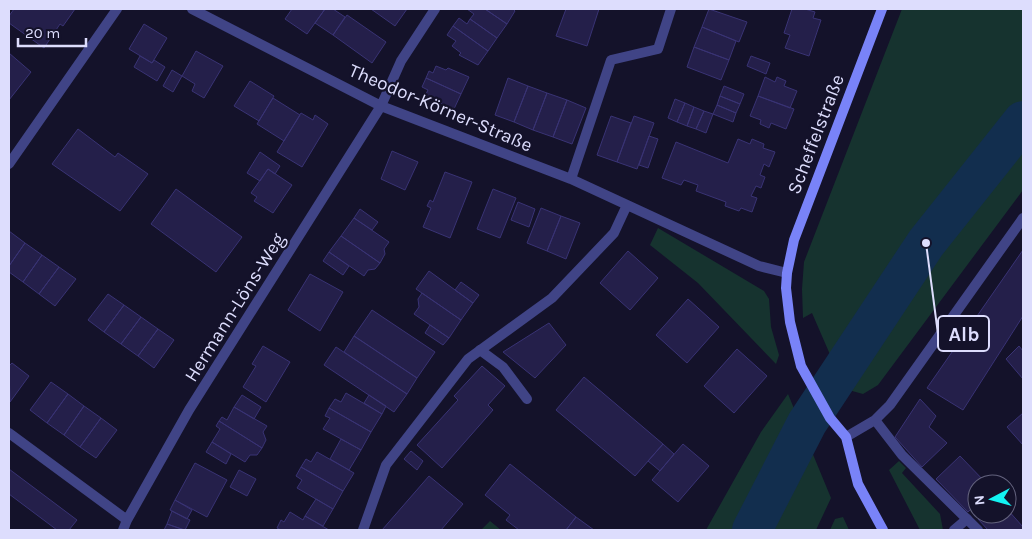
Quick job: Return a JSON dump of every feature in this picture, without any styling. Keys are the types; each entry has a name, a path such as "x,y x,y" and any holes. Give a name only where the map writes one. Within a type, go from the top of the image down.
{"street":[{"path":"9,164 117,9"},
{"name":"Theodor-Körner-Straße","path":"192,9 382,106 571,180 759,266 787,273"},
{"name":"Hermann-Löns-Weg","path":"125,525 189,410 382,106 401,61 435,9"},
{"path":"571,180 611,60 658,50 671,9"},
{"name":"Scheffelstraße","path":"846,437 830,418 804,371 790,322 787,273 794,240 882,9"},
{"path":"363,530 386,465 468,358 552,298 614,233 627,205"},
{"path":"882,530 858,484 846,437 875,420 890,405 1023,218"},
{"path":"480,350 503,367 527,399"},
{"path":"875,420 902,455 967,519 954,530"},
{"path":"9,433 125,525"}],"green space":[{"path":"902,9 1023,9 1023,190 878,385 863,394 845,389 812,313 803,318 802,289 804,262"},
{"path":"658,228 764,291 769,299 771,327 779,355 776,364 698,283 650,245"},
{"path":"788,394 831,498 816,530 706,530 761,432"},
{"path":"899,461 906,468 902,473 940,514 943,530 920,530 889,470"},
{"path":"843,517 849,530 830,530 835,519"},
{"path":"490,521 501,530 481,530"}],"building":[{"path":"14,9 75,9 63,26 60,24 44,48 9,23 9,16"},
{"path":"292,9 325,9 307,34 285,19"},
{"path":"325,9 333,9 345,17 333,35 315,23"},
{"path":"371,9 407,9 395,26"},
{"path":"467,9 485,9 507,24 497,38 470,19 474,14"},
{"path":"485,9 513,9 515,11 507,24"},
{"path":"566,9 599,9 587,46 556,36"},
{"path":"709,9 747,22 739,42 702,27"},
{"path":"792,9 805,9 815,12 813,18 821,20 809,56 785,48 790,35 784,33"},
{"path":"347,15 386,42 372,63 333,35"},
{"path":"459,18 467,24 470,19 497,38 488,51 453,26"},
{"path":"144,24 167,38 152,63 129,49"},
{"path":"453,26 488,51 478,65 459,55 461,53 452,46 456,41 447,35"},
{"path":"702,27 736,41 729,60 694,47"},
{"path":"694,47 729,60 721,80 687,67"},
{"path":"196,51 223,66 204,98 192,91 195,84 182,76"},
{"path":"9,53 31,72 9,100"},
{"path":"140,56 152,63 154,60 165,67 157,81 134,67"},
{"path":"751,56 770,63 766,74 747,66"},
{"path":"436,66 446,70 448,68 469,77 461,94 426,78 429,71 433,73"},
{"path":"172,70 182,76 173,92 163,86"},
{"path":"765,77 775,82 777,77 786,81 784,86 797,91 790,108 758,96"},
{"path":"426,78 461,94 454,109 425,96 428,90 422,87"},
{"path":"508,78 528,86 514,122 495,115"},
{"path":"250,81 274,96 259,121 234,106"},
{"path":"528,86 547,93 533,130 514,122"},
{"path":"724,86 744,94 740,104 720,96"},
{"path":"547,93 567,100 553,137 533,130"},
{"path":"720,96 740,104 736,113 717,105"},
{"path":"758,96 794,109 786,129 771,123 769,128 760,124 761,120 750,116"},
{"path":"273,98 300,115 284,141 257,124"},
{"path":"675,99 685,103 677,122 668,118"},
{"path":"567,100 586,108 572,144 553,137"},
{"path":"685,103 694,107 687,126 677,122"},
{"path":"717,105 736,113 733,122 713,114"},
{"path":"694,107 704,111 696,129 687,126"},
{"path":"704,111 713,114 706,133 696,129"},
{"path":"301,113 313,120 315,115 328,124 302,167 277,152"},
{"path":"611,116 631,123 617,162 597,155"},
{"path":"634,116 654,123 637,169 617,162"},
{"path":"78,129 115,157 118,153 148,174 120,211 52,164"},
{"path":"649,136 658,139 648,168 639,165"},
{"path":"738,139 750,144 752,139 764,144 763,148 775,152 769,167 764,164 760,175 765,177 761,188 756,186 751,196 757,198 752,212 741,208 739,211 725,206 726,202 696,191 698,185 684,180 681,185 662,178 676,142 728,163"},
{"path":"392,151 418,162 405,190 381,179"},
{"path":"260,152 280,166 275,174 268,169 260,181 247,173"},
{"path":"268,169 292,185 273,213 254,201 257,197 251,193"},
{"path":"445,172 472,182 450,238 423,227 431,208 427,206 430,200 433,202"},
{"path":"176,189 242,237 216,272 151,224"},
{"path":"493,189 516,198 500,238 477,229"},
{"path":"518,202 535,209 529,227 511,220"},
{"path":"541,208 561,216 547,251 527,243"},
{"path":"360,209 378,222 372,230 354,218"},
{"path":"561,216 580,223 566,259 547,251"},
{"path":"354,218 389,242 384,249 385,254 380,263 341,236"},
{"path":"9,231 25,243 9,266"},
{"path":"341,236 380,263 375,269 368,270 364,276 329,252"},
{"path":"25,243 42,255 23,282 9,272 9,266"},
{"path":"1023,250 1023,316 963,410 927,388"},
{"path":"628,251 658,278 630,310 600,283"},
{"path":"329,252 349,266 343,275 323,261"},
{"path":"42,255 59,267 39,294 23,282"},
{"path":"59,267 76,279 55,306 39,294"},
{"path":"429,271 473,303 461,320 416,289"},
{"path":"310,274 343,292 320,331 288,310"},
{"path":"461,282 479,295 473,303 455,290"},
{"path":"422,293 461,320 449,338 414,314 419,307 418,299"},
{"path":"108,294 124,305 104,332 88,320"},
{"path":"688,299 719,327 687,363 656,335"},
{"path":"124,305 141,317 121,344 104,332"},
{"path":"372,310 435,352 417,378 354,336"},
{"path":"141,317 158,329 138,356 121,344"},
{"path":"549,323 566,345 535,378 503,352"},
{"path":"430,325 449,338 443,345 425,333"},
{"path":"158,329 174,340 154,368 138,356"},
{"path":"354,336 417,378 407,394 344,352"},
{"path":"263,346 290,362 266,402 243,387 256,366 252,364"},
{"path":"1019,346 1023,351 1023,379 1006,359"},
{"path":"336,347 407,394 394,412 324,365"},
{"path":"737,349 767,376 734,413 704,386"},
{"path":"12,363 29,376 10,402 9,366"},
{"path":"482,366 505,386 488,405 493,410 442,468 417,445 458,400 454,396"},
{"path":"584,377 663,444 635,476 556,410"},
{"path":"51,382 68,394 47,423 30,410"},
{"path":"346,393 382,414 371,432 329,408 335,399 341,402"},
{"path":"68,394 84,406 64,435 47,423"},
{"path":"242,395 261,407 254,419 234,407"},
{"path":"369,395 386,406 382,414 364,403"},
{"path":"920,399 936,416 929,427 947,443 922,467 895,437"},
{"path":"84,406 101,418 80,447 64,435"},
{"path":"234,407 267,426 263,432 266,440 262,448 219,421 222,417 227,420"},
{"path":"329,408 371,432 361,450 323,429 330,418 325,416"},
{"path":"1023,413 1023,445 1007,427"},
{"path":"101,418 117,430 96,458 80,447"},
{"path":"219,421 262,448 257,455 250,455 245,462 212,442 220,429 216,426"},
{"path":"341,439 361,450 349,470 330,459"},
{"path":"212,442 231,454 226,464 206,452"},
{"path":"663,444 674,454 660,471 648,461"},
{"path":"683,444 709,466 678,502 652,480"},
{"path":"411,451 423,461 417,470 404,459"},
{"path":"317,452 354,473 343,491 301,467 306,459 311,462"},
{"path":"960,456 977,474 967,474 967,511 936,479"},
{"path":"195,463 227,480 207,517 175,500"},
{"path":"510,464 576,517 566,530 519,530 506,520 510,515 485,495"},
{"path":"301,467 343,491 333,509 297,488 302,480 296,476"},
{"path":"9,469 77,520 69,530 57,530 9,494"},
{"path":"239,470 256,479 247,496 230,487"},
{"path":"429,476 463,504 441,530 382,530"},
{"path":"316,499 333,509 323,526 305,516"},
{"path":"175,500 192,510 187,519 170,510"},
{"path":"172,511 190,520 185,530 167,524"},
{"path":"290,512 303,520 305,516 329,530 281,530 277,528 281,520 284,522"},
{"path":"576,517 594,530 566,530"},
{"path":"1017,520 1023,527 1023,530 988,530 983,524 1017,524"},
{"path":"167,524 184,530 164,530"}],"waterway":[{"path":"752,530 807,423 926,243 1023,121"}],"place":[{"name":"Alb","path":"926,243"}]}
